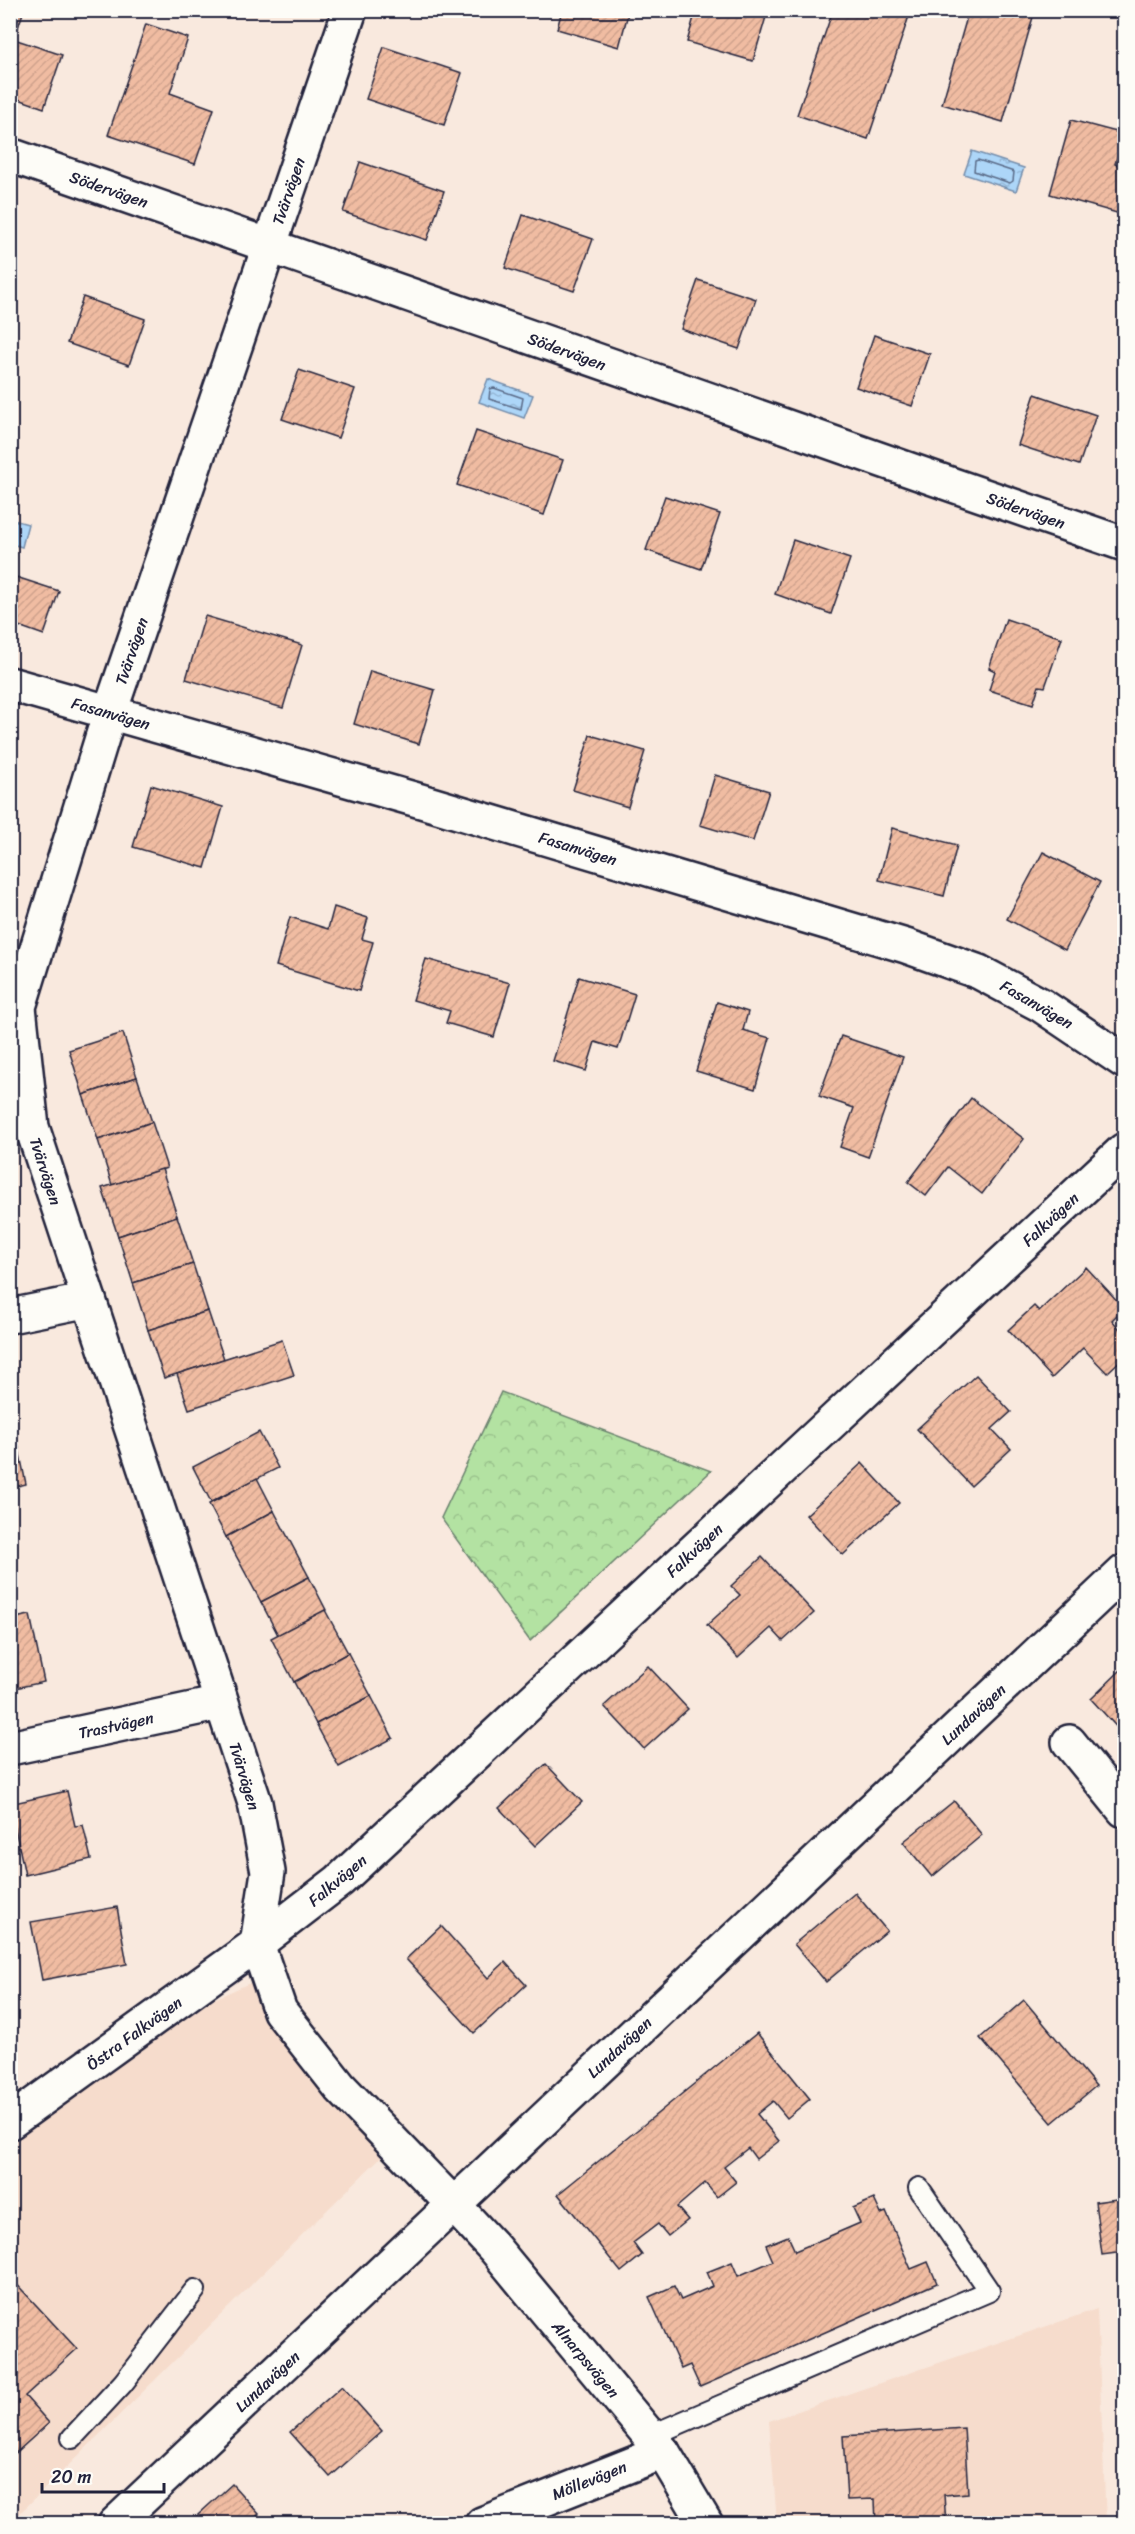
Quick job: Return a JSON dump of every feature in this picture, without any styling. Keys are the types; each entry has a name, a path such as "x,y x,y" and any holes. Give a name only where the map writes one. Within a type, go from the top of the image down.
{"street":[{"name":"Tvärvägen","path":"350,10 110,712 19,1007 32,1127 255,1803 268,1872 257,1944 280,2011 340,2087 453,2204"},
{"name":"Södervägen","path":"10,155 269,243 565,351 1125,544"},
{"name":"Fasanvägen","path":"10,684 421,801 906,946 979,972 1041,1005 1125,1061"},
{"name":"Falkvägen","path":"257,1944 339,1881 1125,1150"},
{"path":"10,1316 89,1300"},
{"name":"Lundavägen","path":"115,2523 1125,1572"},
{"name":"Trastvägen","path":"10,1748 221,1703"},
{"path":"1069,1742 1125,1810"},
{"name":"Östra Falkvägen","path":"10,2122 257,1944"},
{"name":"Alnarpsvägen","path":"453,2204 501,2257 657,2444 706,2523"},
{"name":"Möllevägen","path":"482,2523 657,2444"}],"lane":[{"path":"657,2444 989,2291 919,2188"},
{"path":"72,2438 123,2383 195,2290"}],"shaded area":[{"path":"252,1982 393,2145 11,2522 11,2124 130,2037"},
{"path":"1097,2309 1106,2523 777,2523 769,2421"}],"green space":[{"path":"501,1392 711,1471 530,1641 441,1518"}],"water":[{"path":"972,151 1024,168 1016,191 964,174"},
{"path":"488,379 533,395 524,418 479,402"},
{"path":"10,519 28,524 22,547 11,544"}],"building":[{"path":"10,10 24,10 14,39 62,55 44,108 10,96"},
{"path":"562,10 629,10 619,47 557,29"},
{"path":"696,10 768,10 753,61 687,42"},
{"path":"833,10 911,10 868,139 797,115"},
{"path":"969,10 1035,10 1003,122 942,104"},
{"path":"146,24 188,38 170,93 214,109 195,164 108,135"},
{"path":"384,47 462,73 444,125 366,99"},
{"path":"1071,120 1124,134 1115,164 1124,167 1124,215 1050,194"},
{"path":"360,162 444,191 427,240 343,212"},
{"path":"523,215 593,239 574,291 505,268"},
{"path":"698,280 756,299 739,349 681,329"},
{"path":"83,297 145,319 129,365 67,343"},
{"path":"874,335 930,354 912,406 856,387"},
{"path":"299,370 355,389 338,438 282,419"},
{"path":"1035,394 1096,415 1079,465 1018,445"},
{"path":"476,431 563,460 544,515 457,485"},
{"path":"665,496 720,514 701,569 646,550"},
{"path":"793,540 850,559 831,614 775,594"},
{"path":"10,575 59,591 44,635 10,623"},
{"path":"205,616 302,645 283,708 186,679"},
{"path":"1006,619 1062,638 1045,687 1039,686 1033,704 989,690 995,671 989,668"},
{"path":"370,671 435,690 419,744 354,724"},
{"path":"590,735 645,751 628,807 573,790"},
{"path":"715,775 769,791 753,841 700,825"},
{"path":"151,785 223,807 205,868 133,847"},
{"path":"892,828 957,845 944,896 879,880"},
{"path":"1043,852 1100,882 1065,950 1007,919"},
{"path":"334,907 368,918 362,939 373,942 359,991 276,966 290,917 328,929"},
{"path":"426,959 510,983 494,1037 446,1023 450,1011 413,1000"},
{"path":"579,977 635,994 618,1049 595,1042 586,1071 553,1061"},
{"path":"717,1002 748,1012 743,1030 770,1038 755,1089 696,1071"},
{"path":"123,1033 137,1077 83,1095 69,1050"},
{"path":"841,1036 903,1057 868,1157 840,1147 854,1108 819,1096"},
{"path":"137,1077 152,1122 98,1140 83,1095"},
{"path":"971,1098 1024,1139 982,1194 948,1167 926,1196 908,1182"},
{"path":"152,1122 167,1168 112,1185 98,1140"},
{"path":"162,1169 177,1216 118,1236 102,1188"},
{"path":"177,1216 193,1264 133,1283 118,1236"},
{"path":"1124,1222 1124,1234 1119,1228"},
{"path":"193,1264 208,1311 148,1330 133,1283"},
{"path":"1086,1267 1124,1308 1112,1320 1124,1334 1124,1357 1107,1373 1083,1348 1052,1378 1008,1330 1034,1306 1039,1311"},
{"path":"208,1311 224,1359 164,1378 148,1330"},
{"path":"282,1340 294,1375 189,1409 177,1374"},
{"path":"976,1375 1011,1412 992,1429 1011,1449 971,1486 917,1429"},
{"path":"10,1406 26,1484 10,1488"},
{"path":"259,1432 278,1468 211,1502 193,1467"},
{"path":"862,1463 899,1503 843,1555 806,1515"},
{"path":"257,1478 274,1511 226,1537 209,1504"},
{"path":"274,1511 309,1577 261,1602 226,1537"},
{"path":"762,1557 814,1613 783,1641 771,1628 738,1658 707,1625 740,1595 731,1586"},
{"path":"309,1577 326,1610 278,1635 261,1602"},
{"path":"325,1610 348,1653 294,1682 271,1638"},
{"path":"30,1615 44,1682 10,1689 10,1619"},
{"path":"348,1653 371,1696 316,1724 294,1682"},
{"path":"648,1666 688,1709 644,1749 604,1706"},
{"path":"1124,1667 1124,1735 1091,1699"},
{"path":"371,1696 393,1738 339,1767 316,1724"},
{"path":"546,1764 582,1802 535,1846 499,1808"},
{"path":"67,1791 75,1826 83,1825 91,1859 25,1875 10,1804"},
{"path":"954,1801 982,1835 932,1877 903,1842"},
{"path":"855,1893 887,1931 826,1982 794,1944"},
{"path":"117,1907 127,1964 42,1980 31,1922"},
{"path":"441,1926 488,1978 505,1962 526,1985 474,2033 406,1959"},
{"path":"1024,2000 1096,2086 1052,2123 980,2038"},
{"path":"757,2033 810,2099 787,2118 773,2101 757,2114 779,2141 756,2159 748,2148 724,2167 736,2182 717,2197 705,2183 677,2207 688,2220 668,2236 658,2224 633,2243 642,2255 621,2272 558,2194"},
{"path":"1124,2198 1124,2252 1102,2255 1095,2202"},
{"path":"874,2199 881,2214 886,2212 911,2269 928,2262 937,2283 700,2387 690,2365 681,2369 649,2297 674,2286 681,2300 713,2286 707,2272 732,2262 738,2276 773,2261 766,2245 788,2236 795,2251 860,2223 853,2208"},
{"path":"10,2277 77,2349 25,2396 49,2423 10,2458"},
{"path":"342,2386 382,2431 330,2477 290,2432"},
{"path":"964,2428 968,2493 944,2495 946,2524 876,2524 875,2499 847,2500 843,2436"},
{"path":"232,2484 259,2514 249,2524 188,2524"}]}
